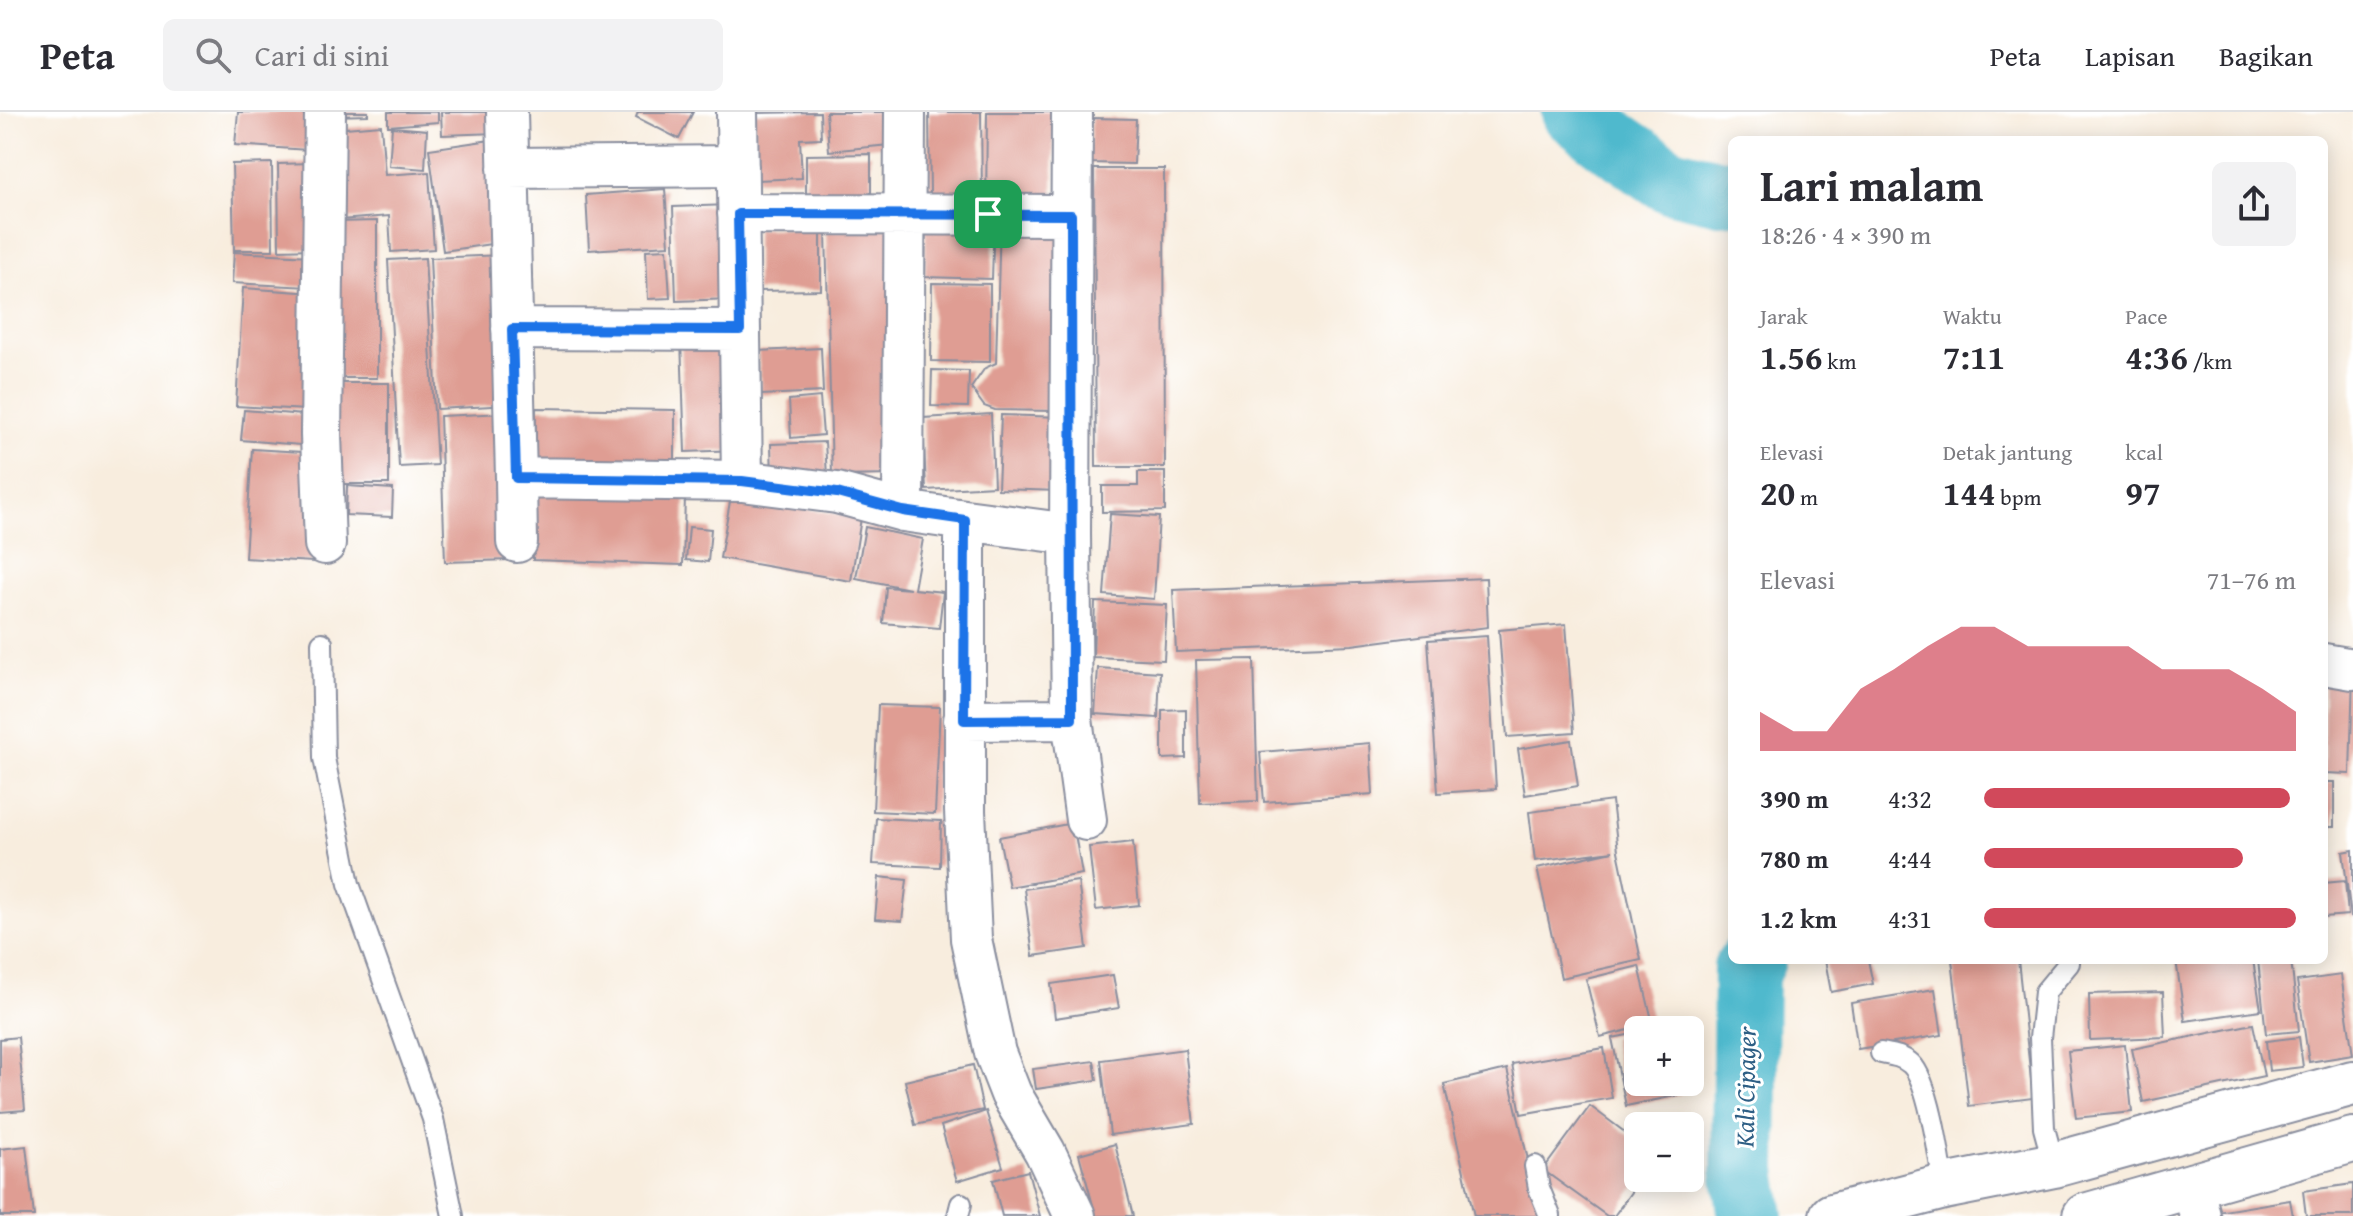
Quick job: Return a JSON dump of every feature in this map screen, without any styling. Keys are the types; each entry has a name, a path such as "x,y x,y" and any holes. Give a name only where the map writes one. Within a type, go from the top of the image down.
{"highway":[{"path":"1843,1213 1944,1187 2054,1165 2353,1083"},
{"path":"2085,1216 2196,1200 2353,1140"}],"street":[{"path":"325,112 321,419 325,544"},
{"path":"507,112 517,542"},
{"path":"737,112 742,481"},
{"path":"903,511 905,112"},
{"path":"1072,112 1072,719 1086,820"},
{"path":"508,168 738,166"},
{"path":"738,214 1071,215"},
{"path":"512,329 740,330"},
{"path":"516,478 742,481 837,493 903,511 1070,534"},
{"path":"965,520 965,811 971,939 995,1053 1011,1094 1045,1152 1075,1216"},
{"path":"2328,665 2353,669"},
{"path":"964,720 1072,719"}],"lane":[{"path":"322,643 324,758 349,884 433,1119 453,1216"},
{"path":"2054,1165 2044,1128 2040,1038 2045,992 2068,964"},
{"path":"1881,1053 1898,1055 1912,1065 1923,1084 1944,1187"},
{"path":"1535,1166 1539,1188 1550,1216"}],"building":[{"path":"238,112 311,112 308,150 235,145"},
{"path":"333,112 368,112 368,115 333,116"},
{"path":"388,112 438,112 438,122 388,126"},
{"path":"441,112 495,112 496,133 442,135"},
{"path":"638,112 693,112 679,139 636,117"},
{"path":"820,112 821,138 800,139 802,178 757,180 754,113"},
{"path":"826,112 886,112 889,145 829,151"},
{"path":"929,112 981,112 982,195 930,195"},
{"path":"987,112 1054,112 1053,210 986,210"},
{"path":"1091,118 1136,119 1134,164 1089,163"},
{"path":"381,125 385,175 429,172 434,249 391,252 389,216 340,220 333,129"},
{"path":"392,127 427,130 425,169 389,166"},
{"path":"491,140 505,242 443,251 429,149"},
{"path":"871,154 871,202 806,203 806,155"},
{"path":"272,163 273,250 234,250 232,164"},
{"path":"312,163 313,249 279,250 278,164"},
{"path":"1094,169 1164,169 1165,467 1096,467"},
{"path":"665,189 669,245 589,250 586,195"},
{"path":"730,205 732,299 676,301 673,207"},
{"path":"926,218 994,219 992,279 925,277"},
{"path":"1000,220 1061,221 1057,411 995,410 984,406 971,388 985,368 996,363"},
{"path":"377,221 377,378 336,378 335,222"},
{"path":"821,228 821,290 756,291 756,229"},
{"path":"890,228 896,475 832,476 826,231"},
{"path":"667,249 670,298 648,299 646,250"},
{"path":"234,252 310,256 309,287 232,283"},
{"path":"503,255 510,405 437,409 430,258"},
{"path":"425,258 437,465 399,467 388,260"},
{"path":"932,283 990,284 990,362 931,361"},
{"path":"243,288 314,293 307,410 236,406"},
{"path":"733,338 738,450 685,452 681,340"},
{"path":"821,348 823,392 761,395 758,351"},
{"path":"932,370 969,371 968,407 931,406"},
{"path":"336,383 389,383 389,484 335,484"},
{"path":"820,397 823,435 791,438 789,400"},
{"path":"536,408 675,410 675,467 535,465"},
{"path":"244,410 314,416 312,446 241,440"},
{"path":"506,413 511,560 445,562 440,416"},
{"path":"991,414 994,486 926,490 923,418"},
{"path":"1001,415 1062,417 1059,491 998,489"},
{"path":"825,442 827,476 772,478 771,444"},
{"path":"252,449 319,453 313,562 245,558"},
{"path":"1138,472 1165,472 1165,511 1102,512 1102,486 1138,486"},
{"path":"347,486 393,489 392,517 346,515"},
{"path":"535,493 685,497 683,565 533,560"},
{"path":"731,496 861,518 851,581 720,558"},
{"path":"1110,514 1159,517 1154,599 1104,595"},
{"path":"689,527 711,529 708,562 686,560"},
{"path":"865,527 923,539 914,589 943,592 939,628 883,623 886,587 910,589 856,578"},
{"path":"1486,578 1488,627 1352,645 1176,652 1173,590"},
{"path":"1095,602 1167,605 1164,660 1093,657"},
{"path":"1566,624 1574,732 1507,737 1499,630"},
{"path":"1487,636 1496,789 1438,793 1428,640"},
{"path":"1254,659 1258,801 1200,803 1196,660"},
{"path":"1098,668 1160,672 1158,718 1095,714"},
{"path":"2328,672 2353,674 2350,774 2328,773"},
{"path":"878,705 940,707 935,814 873,811"},
{"path":"1186,709 1186,758 1162,759 1162,710"},
{"path":"1571,740 1578,786 1525,795 1518,749"},
{"path":"1370,743 1373,794 1264,802 1260,752"},
{"path":"2328,782 2334,782 2334,827 2328,827"},
{"path":"1612,801 1618,851 1641,960 1561,978 1537,868 1613,851 1535,861 1529,812"},
{"path":"876,818 941,821 940,867 873,864"},
{"path":"1073,823 1082,874 1009,887 999,837"},
{"path":"1133,842 1139,905 1096,910 1089,847"},
{"path":"2353,850 2353,917 2351,917 2343,852"},
{"path":"879,877 907,880 902,921 875,919"},
{"path":"1078,881 1087,948 1033,956 1024,889"},
{"path":"2345,881 2348,915 2328,917 2328,883"},
{"path":"1826,964 1869,964 1873,984 1831,992"},
{"path":"1952,964 2018,964 2033,1098 1969,1106"},
{"path":"2177,964 2254,964 2261,1010 2185,1021"},
{"path":"2258,964 2291,964 2299,1031 2266,1034"},
{"path":"1639,966 1651,1016 1624,1016 1624,1031 1600,1037 1586,979"},
{"path":"1113,975 1119,1008 1055,1018 1051,984"},
{"path":"2341,975 2353,1055 2309,1062 2297,981"},
{"path":"1935,989 1942,1035 1858,1049 1851,1003"},
{"path":"2163,992 2165,1037 2090,1040 2089,994"},
{"path":"2253,1024 2264,1076 2143,1102 2132,1049"},
{"path":"1624,1036 1624,1096 1675,1096 1626,1106 1612,1038"},
{"path":"18,1037 25,1110 0,1112 0,1039"},
{"path":"2299,1037 2303,1067 2269,1071 2266,1041"},
{"path":"2125,1045 2132,1112 2076,1118 2068,1051"},
{"path":"1604,1048 1612,1098 1521,1114 1512,1064"},
{"path":"1185,1049 1194,1124 1110,1135 1101,1060"},
{"path":"1094,1061 1097,1080 1036,1089 1033,1069"},
{"path":"973,1065 983,1110 915,1125 905,1081"},
{"path":"1507,1069 1541,1216 1474,1216 1444,1084"},
{"path":"1590,1106 1624,1132 1624,1192 1631,1192 1614,1216 1607,1216 1543,1170"},
{"path":"986,1111 1003,1167 957,1181 941,1126"},
{"path":"1115,1144 1133,1216 1096,1216 1079,1154"},
{"path":"26,1146 34,1216 0,1216 0,1149"},
{"path":"1028,1171 1040,1216 1002,1216 993,1180"},
{"path":"2353,1184 2353,1216 2306,1216 2303,1191"},
{"path":"2290,1200 2293,1216 2205,1216 2205,1214"}],"waterway":[{"name":"Kali Cipager","path":"1574,112 1669,180 1728,191"},
{"name":"Kali Cipager","path":"1750,964 1746,969 1744,1171 1751,1216"}],"route":[{"path":"738,214 988,214 1071,215 1072,719 964,720 965,520 903,511 837,493 742,481 516,478 512,329 740,330 738,214"}]}
